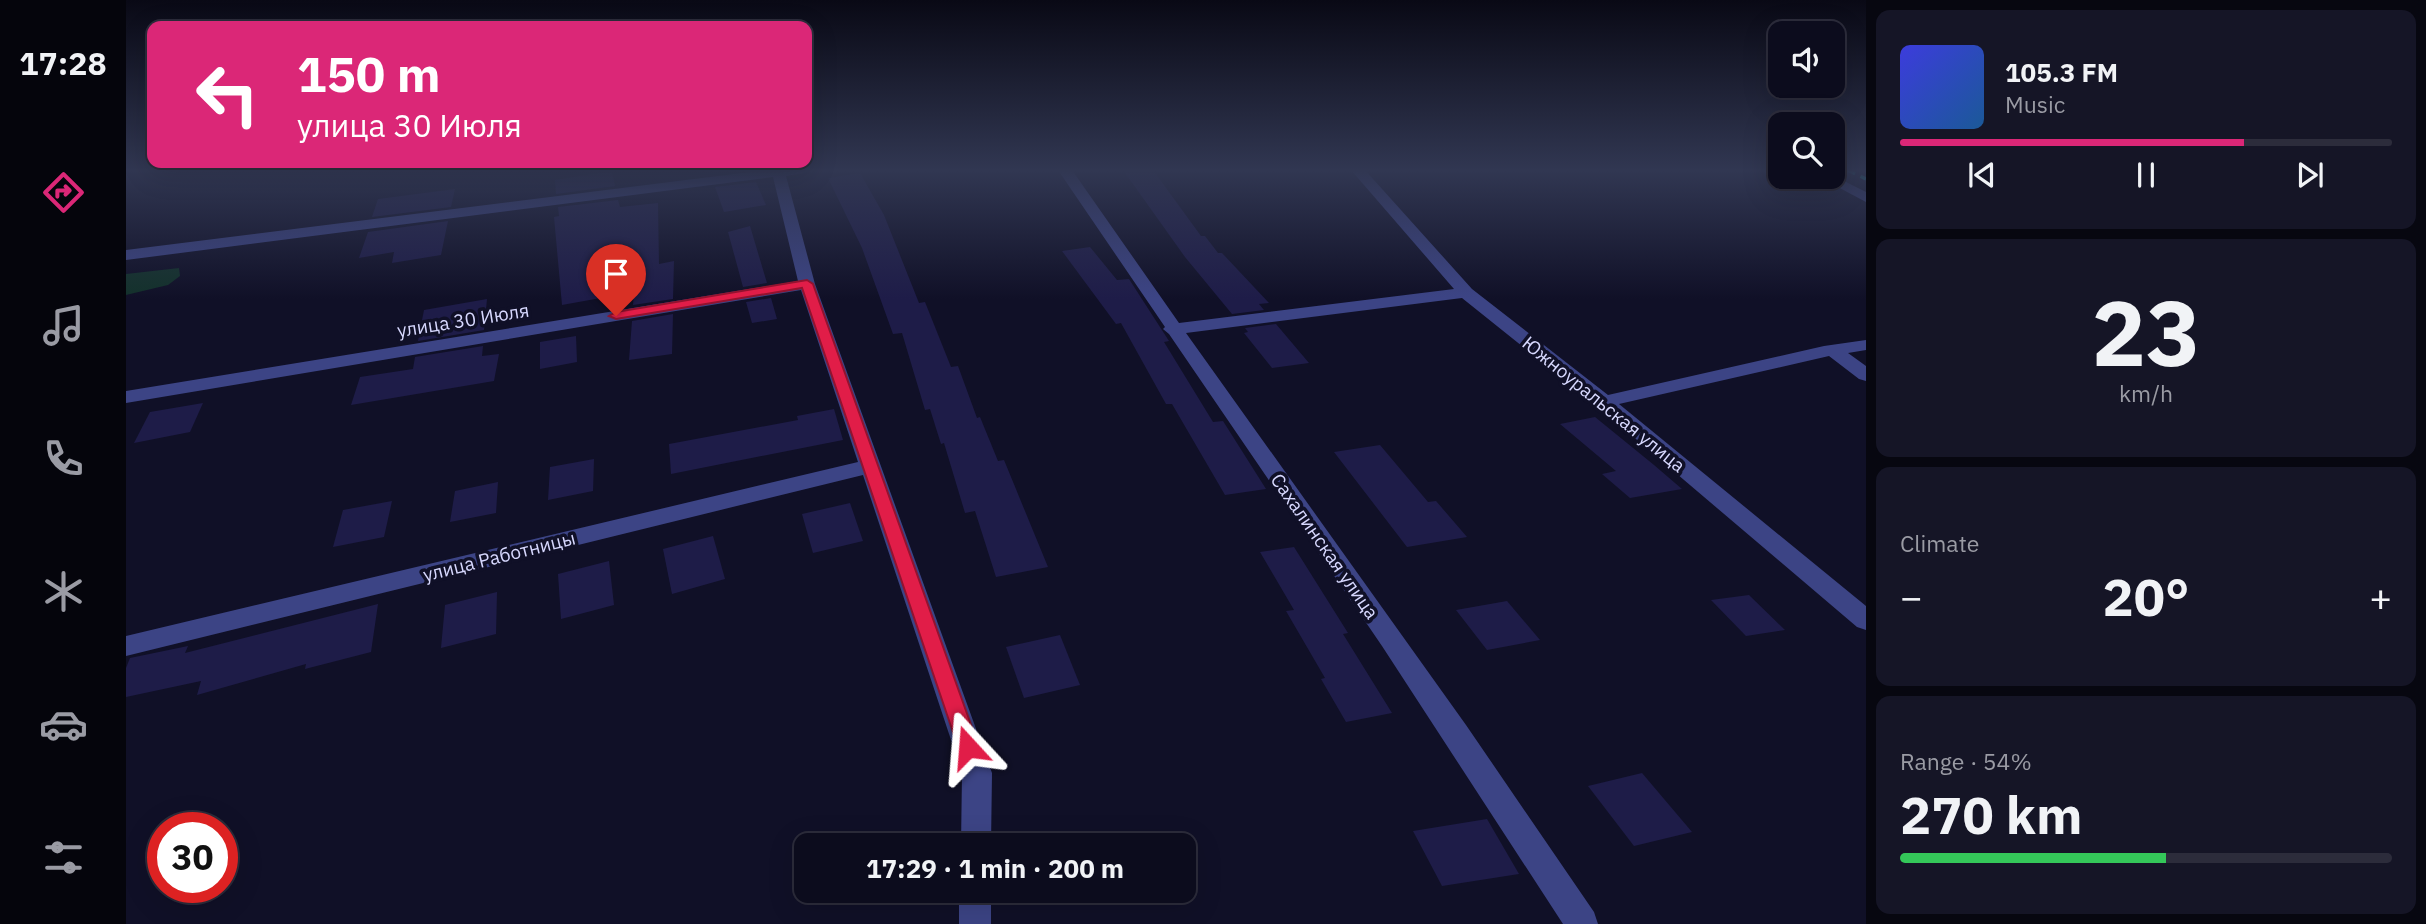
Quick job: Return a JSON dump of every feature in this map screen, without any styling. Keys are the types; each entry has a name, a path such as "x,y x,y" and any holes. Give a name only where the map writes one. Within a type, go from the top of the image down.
{"street":[{"path":"126,255 457,213"},
{"path":"796,213 807,284 977,773 976,833"},
{"name":"Сахалинская улица","path":"1094,213 1172,329 1498,792 1582,924"},
{"name":"Южноуральская улица","path":"1396,213 1466,293 1604,402 1866,620"},
{"name":"улица 30 Июля","path":"126,397 807,284"},
{"path":"1172,329 1466,293"},
{"path":"1604,402 1833,350 1866,345"},
{"path":"1833,350 1866,375"},
{"name":"улица Работницы","path":"126,646 871,466"},
{"path":"975,903 975,924"}],"green space":[{"path":"179,268 180,276 168,285 126,295 126,274"}],"building":[{"path":"373,213 403,213 372,217"},
{"path":"559,213 658,213 659,264 674,261 673,299 633,305 634,292 562,305 554,217 559,216"},
{"path":"845,213 883,213 919,303 925,302 951,367 958,366 977,418 980,417 998,461 1004,460 1048,567 996,577 975,511 965,513 944,443 941,444 930,409 925,410 902,333 893,334 862,248"},
{"path":"1154,213 1184,213 1201,236 1205,236 1218,253 1222,253 1269,303 1259,304 1264,310 1232,314 1185,257"},
{"path":"448,221 441,255 392,263 394,252 359,258 368,232"},
{"path":"750,226 767,283 743,287 728,232"},
{"path":"1090,247 1117,280 1129,279 1169,341 1164,342 1213,422 1223,421 1266,489 1225,495 1172,404 1166,404 1121,323 1116,324 1062,251"},
{"path":"771,298 777,319 752,323 746,302"},
{"path":"487,299 484,330 418,341 424,310"},
{"path":"673,314 672,354 629,360 632,321"},
{"path":"1276,324 1309,363 1272,368 1244,333 1248,332 1245,328"},
{"path":"576,336 577,362 540,369 540,342"},
{"path":"483,346 482,356 499,354 494,381 351,405 360,377 413,369 415,357"},
{"path":"203,403 190,432 134,443 150,412"},
{"path":"834,409 843,440 671,474 669,444 798,420 797,416"},
{"path":"1595,417 1682,489 1630,498 1602,474 1616,471 1560,424"},
{"path":"1380,445 1428,502 1436,501 1467,537 1407,547 1334,452"},
{"path":"594,459 593,491 548,500 550,467"},
{"path":"498,482 496,513 450,522 455,491"},
{"path":"392,501 384,537 333,547 343,510"},
{"path":"850,503 863,541 813,553 802,514"},
{"path":"713,536 725,579 672,594 663,549"},
{"path":"1294,547 1348,633 1343,634 1392,713 1346,722 1321,679 1325,678 1286,611 1294,610 1260,552"},
{"path":"609,561 614,605 561,619 558,574"},
{"path":"497,592 496,634 441,648 445,605"},
{"path":"1749,595 1785,630 1746,636 1711,600"},
{"path":"1507,601 1540,640 1487,650 1456,610"},
{"path":"378,604 371,652 305,669 306,664 197,695 201,681 126,697 126,668 130,658 188,646 185,653"},
{"path":"1060,635 1080,685 1024,698 1006,647"},
{"path":"1642,773 1692,832 1634,846 1588,786"},
{"path":"1487,819 1519,874 1442,886 1413,831"}],"route":[{"path":"616,316 807,284 968,747"}]}
